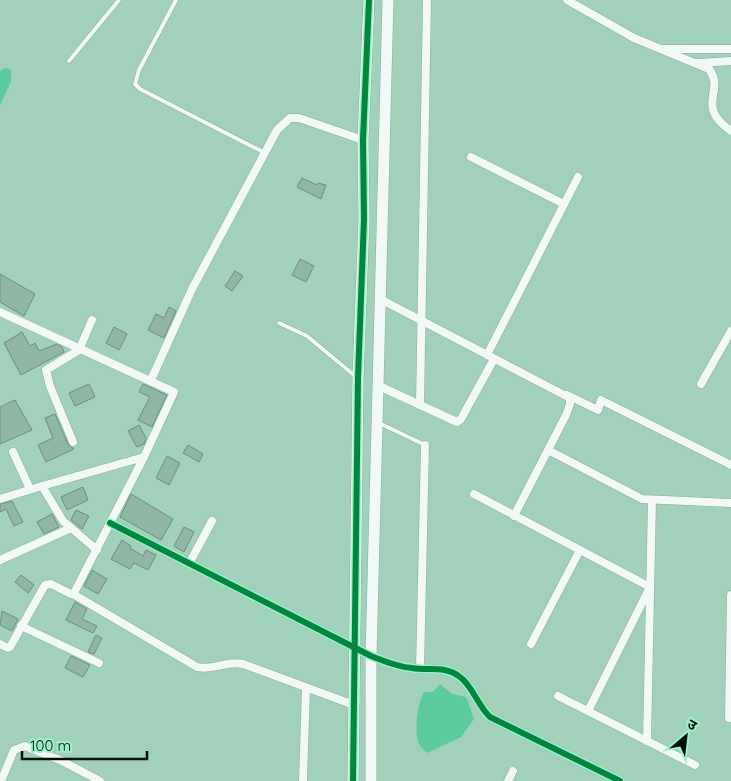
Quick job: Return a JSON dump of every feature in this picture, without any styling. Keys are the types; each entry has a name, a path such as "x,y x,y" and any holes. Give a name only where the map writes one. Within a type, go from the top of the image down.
{"street":[{"path":"353,781 358,378 364,219 363,140 369,0"},
{"path":"371,781 371,656 382,300 388,0"},
{"path":"420,405 427,0"},
{"path":"567,0 634,38 709,69 712,74 716,120 731,131"},
{"path":"368,24 388,25"},
{"path":"660,49 731,49"},
{"path":"696,63 731,62"},
{"path":"151,380 192,289 277,130 290,118 299,118 363,140"},
{"path":"471,157 564,204"},
{"path":"379,386 457,422 462,418 578,177"},
{"path":"382,300 490,357 598,410 601,400 731,465"},
{"path":"0,312 79,350 151,380 171,390 174,394 144,457 73,594"},
{"path":"73,442 50,386 46,370 79,350 92,320"},
{"path":"701,384 731,331"},
{"path":"514,516 570,404 570,398 563,393"},
{"path":"420,669 425,445"},
{"path":"548,450 642,499 731,503"},
{"path":"13,452 30,489"},
{"path":"0,499 144,457"},
{"path":"42,486 55,510 70,528 97,550"},
{"path":"474,494 650,588"},
{"path":"647,741 652,500"},
{"path":"190,562 212,521"},
{"path":"110,523 190,562 371,656 404,667 420,669 444,668 453,672 462,678 480,708 490,717 620,781"},
{"path":"0,560 70,528"},
{"path":"531,644 580,550"},
{"path":"0,644 8,648 10,646 48,584 73,594 197,667 214,668 236,662 354,705"},
{"path":"588,711 650,588"},
{"path":"729,718 731,595"},
{"path":"21,626 99,663"},
{"path":"304,781 306,688"},
{"path":"558,696 695,765"},
{"path":"1,781 14,750 25,746 62,761 100,781"},
{"path":"0,757 8,761"},
{"path":"508,781 513,770"}],"lane":[{"path":"69,60 119,0"},
{"path":"176,0 139,70 135,84 140,89 265,153"},
{"path":"279,323 307,336 358,378"},
{"path":"378,423 425,445"}],"shaded area":[{"path":"5,68 11,69 11,82 0,105 0,71"},
{"path":"440,684 452,694 466,697 474,719 461,737 427,753 417,739 418,711 424,692 433,692"}],"building":[{"path":"302,178 317,185 318,183 326,185 321,199 297,187"},
{"path":"300,259 314,266 306,282 292,275"},
{"path":"235,271 243,276 232,291 225,286"},
{"path":"0,274 35,294 24,316 0,302"},
{"path":"169,307 176,311 164,338 148,330 156,314 164,318"},
{"path":"114,327 127,334 119,350 106,343"},
{"path":"22,332 30,346 35,343 39,351 57,344 62,347 64,352 21,375 4,343"},
{"path":"89,384 95,397 75,406 69,393"},
{"path":"143,384 167,395 152,427 138,420 150,397 139,392"},
{"path":"15,400 32,430 0,444 0,407"},
{"path":"55,414 68,444 74,449 46,462 38,445 53,438 45,418"},
{"path":"139,425 146,438 144,444 137,447 128,431"},
{"path":"188,445 203,454 199,462 183,453"},
{"path":"167,456 180,463 169,485 156,478"},
{"path":"83,487 88,500 67,510 61,497"},
{"path":"131,494 173,519 161,540 120,517"},
{"path":"12,501 23,522 14,526 6,509 0,512 0,504"},
{"path":"76,510 89,516 82,529 71,520"},
{"path":"52,514 59,527 44,534 37,522"},
{"path":"184,527 194,532 184,552 174,546"},
{"path":"122,540 131,546 130,548 143,556 146,550 156,555 148,570 134,563 130,569 111,559"},
{"path":"92,570 107,579 98,594 84,586"},
{"path":"21,575 34,585 28,593 15,582"},
{"path":"75,602 87,609 82,619 97,626 93,633 66,620"},
{"path":"2,611 18,619 12,631 0,625"},
{"path":"96,635 102,638 94,654 88,652"},
{"path":"71,656 90,665 83,677 65,668"}],"cycle path":[{"path":"353,781 358,378 364,219 363,140 369,0"},
{"path":"110,523 371,656 391,664 454,673 468,685 490,717 620,781"}]}
